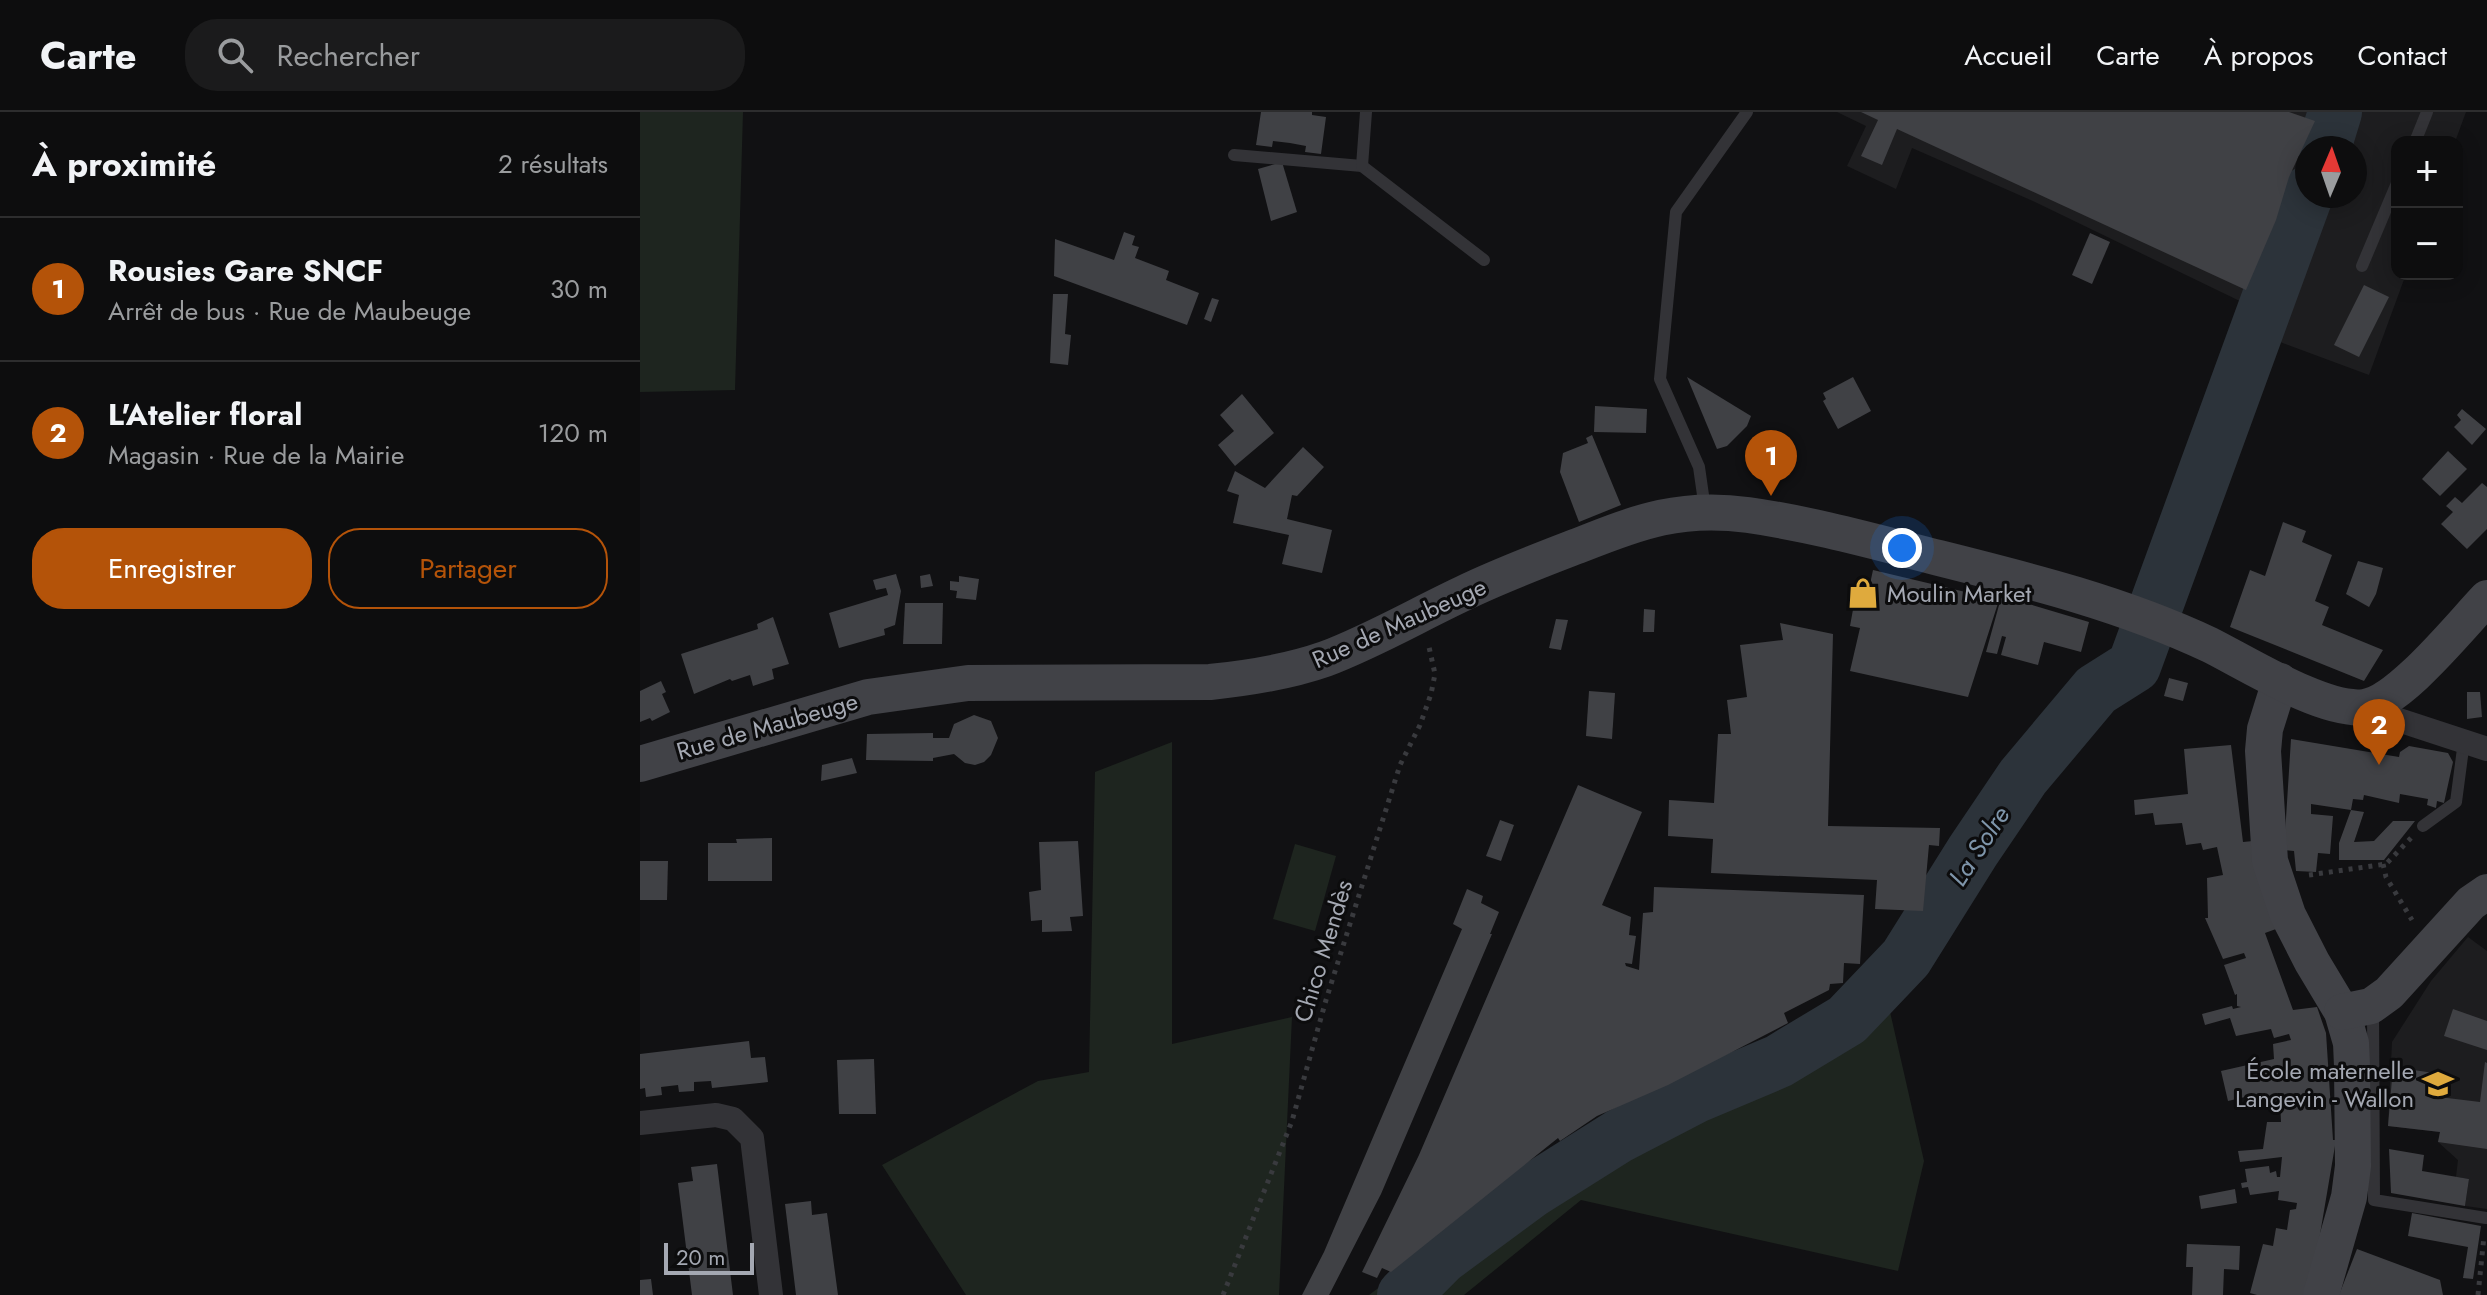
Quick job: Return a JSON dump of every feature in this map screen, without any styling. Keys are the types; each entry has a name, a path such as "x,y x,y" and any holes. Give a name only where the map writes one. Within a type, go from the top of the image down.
{"street":[{"name":"Rue de Maubeuge","path":"640,764 868,697 934,687 968,683 1210,682 1265,675 1328,658 1531,564 1630,526 1674,514 1705,512 1750,515 1805,526 2053,587 2117,607 2207,644 2334,704 2362,708"},
{"path":"2362,708 2382,701 2400,689 2487,598"},
{"path":"2280,681 2268,719 2263,751 2270,861 2288,915 2358,1008"},
{"path":"2362,708 2465,742"},
{"path":"2321,1295 2344,1219 2353,1166 2349,1034 2358,1008 2389,993 2471,903 2487,892"},
{"path":"640,1123 716,1115 733,1119 752,1138 771,1295"}],"lane":[{"path":"1362,166 1366,112"},
{"path":"1705,512 1699,467 1660,379 1676,212 1747,112"},
{"path":"2417,136 2427,112"},
{"path":"1234,155 1362,166 1484,260"},
{"path":"2362,266 2391,197"},
{"path":"2423,826 2456,802 2465,742"},
{"path":"2358,1008 2374,1200 2486,1218"}],"path":[{"name":"Chico Mendès","path":"1223,1295 1292,1121 1326,1000 1400,765 1431,694 1435,674 1421,614"},
{"path":"2351,869 2383,864 2423,826"},
{"path":"2383,864 2386,877 2430,950"},
{"path":"2478,1295 2486,1218"}],"shaded area":[{"path":"640,112 743,112 735,390 640,392"},
{"path":"1837,112 2466,112 2457,136 2391,136 2391,280 2404,280 2369,375 2280,342 2248,305 2035,202 1912,148 1896,189 1847,166 1866,126"},
{"path":"1172,742 1172,1044 1292,1017 1279,1295 966,1295 882,1165 1038,1081 1089,1072 1095,772"},
{"path":"1295,844 1336,856 1315,931 1273,919"},
{"name":"École maternelle Langevin - Wallon","path":"2468,937 2487,951 2487,1209 2465,1206 2469,1179 2456,1177 2458,1160 2438,1142 2440,1132 2388,1126 2392,1042 2431,981"},
{"path":"1878,959 1924,1161 1898,1271 1581,1200 1464,1295 1369,1295 1575,1140 1718,1072 1837,1007"}],"building":[{"path":"1261,112 1312,112 1312,115 1326,117 1321,154 1305,152 1306,146 1290,143 1273,141 1272,147 1256,145"},
{"path":"1861,112 2289,112 2315,121 2308,136 2295,136 2295,164 2276,220 2246,290 1897,129 1882,165 1861,156 1878,120"},
{"path":"1282,162 1297,212 1271,221 1258,169"},
{"path":"1124,232 1135,236 1132,245 1139,247 1135,258 1169,271 1166,280 1199,293 1187,325 1054,276 1055,239 1114,260"},
{"path":"2090,233 2110,242 2092,284 2072,275"},
{"path":"2364,285 2389,297 2359,357 2334,345"},
{"path":"1053,294 1068,294 1065,334 1071,335 1068,365 1050,363"},
{"path":"1212,298 1219,300 1211,322 1204,319"},
{"path":"1687,377 1751,416 1747,426 1727,446 1717,449"},
{"path":"1853,377 1871,411 1838,429 1823,401 1826,399 1823,393"},
{"path":"1242,394 1274,433 1235,466 1218,445 1234,431 1220,415"},
{"path":"1595,406 1647,409 1646,433 1594,432"},
{"path":"2462,409 2486,429 2472,445 2454,427 2461,420 2457,415"},
{"path":"1592,435 1621,505 1579,522 1560,472 1563,453 1588,443 1586,438"},
{"path":"1303,447 1324,467 1297,496 1292,495 1287,519 1332,530 1322,573 1282,564 1289,535 1233,523 1239,495 1227,491 1235,471 1265,488"},
{"path":"2448,451 2467,469 2440,496 2422,479"},
{"path":"2482,483 2487,487 2487,529 2467,549 2441,524 2453,512 2446,506 2455,497 2462,503"},
{"path":"2283,522 2306,531 2302,542 2332,555 2315,601 2329,607 2322,625 2383,650 2364,681 2230,627 2250,570 2265,576"},
{"path":"2358,561 2383,568 2369,607 2346,594"},
{"path":"1873,570 1999,600 1968,697 1850,671 1860,628 1850,626 1858,582 1870,584"},
{"path":"896,574 901,591 895,625 884,629 885,635 839,648 829,613 888,595 886,588 876,590 873,580"},
{"path":"930,574 933,586 921,588 920,576"},
{"path":"959,576 979,579 976,600 956,598 957,591 950,590 950,581 959,582"},
{"path":"2001,598 2089,622 2081,652 2044,642 2038,665 2001,655 2006,637 2002,636 1997,654 1986,652"},
{"path":"905,603 943,603 942,644 903,644"},
{"path":"1644,609 1655,610 1654,632 1643,632"},
{"path":"773,617 789,664 772,669 774,679 753,686 750,675 730,679 694,694 681,654 758,629 757,624"},
{"path":"1556,619 1568,620 1561,650 1549,648"},
{"path":"1780,623 1833,634 1828,826 1940,828 1939,846 1929,845 1923,911 1875,909 1877,880 1711,873 1713,839 1668,836 1669,800 1714,803 1718,734 1731,734 1727,700 1747,697 1740,645 1783,640"},
{"path":"2169,678 2188,683 2183,701 2164,696"},
{"path":"661,681 666,692 662,694 670,712 652,721 650,718 640,722 640,691"},
{"path":"1589,691 1615,693 1612,739 1586,736"},
{"path":"2467,692 2480,692 2482,717 2467,719"},
{"path":"974,715 991,721 998,738 991,755 984,762 975,765 965,763 954,754 933,758 933,761 866,760 867,734 933,733 933,738 949,738 954,724"},
{"path":"2291,739 2399,757 2400,752 2409,746 2448,753 2453,762 2444,803 2437,801 2436,808 2427,805 2428,799 2400,794 2399,803 2364,795 2363,800 2353,799 2351,810 2311,804 2311,814 2333,816 2330,854 2318,853 2316,872 2296,871 2294,851 2284,850"},
{"path":"2231,745 2243,842 2253,841 2276,929 2265,933 2293,1010 2317,1007 2326,1033 2333,1140 2336,1140 2317,1252 2304,1295 2250,1293 2263,1244 2273,1246 2276,1228 2287,1230 2290,1210 2296,1209 2297,1203 2278,1200 2279,1191 2250,1195 2248,1187 2242,1188 2241,1183 2247,1182 2245,1169 2269,1166 2270,1173 2276,1171 2277,1177 2280,1177 2282,1157 2240,1162 2238,1151 2263,1149 2267,1122 2281,1122 2280,1100 2259,1106 2257,1101 2251,1104 2249,1096 2228,1101 2221,1071 2274,1059 2273,1044 2291,1040 2289,1034 2274,1038 2271,1029 2236,1036 2230,1018 2205,1025 2202,1014 2232,1006 2233,1009 2241,1007 2237,1006 2237,994 2224,965 2246,958 2244,953 2223,959 2205,918 2208,918 2207,878 2223,875 2217,847 2203,850 2201,843 2186,845 2182,823 2155,825 2153,813 2135,815 2134,800 2188,794 2184,749"},
{"path":"852,758 857,773 821,781 822,765"},
{"path":"1578,785 1642,812 1602,905 1631,917 1629,935 1636,936 1632,964 1625,963 1626,966 1639,970 1643,913 1653,912 1654,887 1864,895 1860,964 1844,963 1843,983 1830,984 1829,990 1784,1013 1788,1023 1668,1085 1597,1116 1560,1141 1558,1138 1391,1272 1382,1268 1377,1278 1362,1272 1419,1155"},
{"path":"2351,810 2364,812 2354,842 2374,841 2393,821 2415,821 2384,860 2339,860 2339,843"},
{"path":"1500,820 1514,825 1501,861 1486,856"},
{"path":"772,838 772,881 708,881 708,843"},
{"path":"1078,841 1083,916 1070,917 1072,931 1042,932 1042,920 1031,921 1029,892 1041,890 1039,842"},
{"path":"640,861 668,861 667,900 640,900"},
{"path":"1467,889 1483,896 1481,903 1499,912 1492,934 1381,1194 1329,1295 1302,1295 1324,1252 1462,929 1453,924"},
{"path":"2453,1009 2487,1021 2487,1050 2444,1036"},
{"path":"749,1041 751,1058 765,1057 768,1082 712,1088 711,1081 694,1082 694,1091 679,1092 678,1085 661,1087 662,1095 646,1097 645,1088 640,1089 640,1054"},
{"path":"874,1059 876,1114 839,1114 837,1060"},
{"path":"2485,1062 2487,1149 2438,1142 2440,1132 2388,1126 2393,1067 2434,1073 2431,1096 2480,1102"},
{"path":"2389,1149 2424,1155 2422,1171 2469,1179 2465,1206 2391,1193"},
{"path":"717,1164 733,1295 692,1295 678,1183 693,1181 691,1167"},
{"path":"2235,1189 2237,1203 2201,1209 2199,1196"},
{"path":"811,1201 812,1215 827,1213 838,1295 796,1295 785,1204"},
{"path":"2412,1213 2481,1226 2473,1279 2463,1278 2468,1247 2408,1236"},
{"path":"2187,1244 2240,1246 2239,1270 2224,1269 2223,1295 2192,1295 2193,1267 2186,1267"},
{"path":"2357,1249 2440,1280 2443,1295 2339,1295"},
{"path":"651,1279 653,1295 640,1295 640,1280"}],"waterway":[{"name":"La Solre","path":"2328,136 2335,112"},
{"name":"La Solre","path":"1404,1295 1442,1257 1530,1192 1619,1136 1694,1097 1779,1061 1847,1020 1906,958 2023,777 2096,690 2134,666 2302,208"}],"place":[{"name":"Rousies Gare SNCF","path":"1771,496"},
{"name":"Moulin Market","path":"1863,593"},
{"name":"L'Atelier floral","path":"2379,765"},
{"name":"École maternelle Langevin - Wallon","path":"2438,1084"}]}
